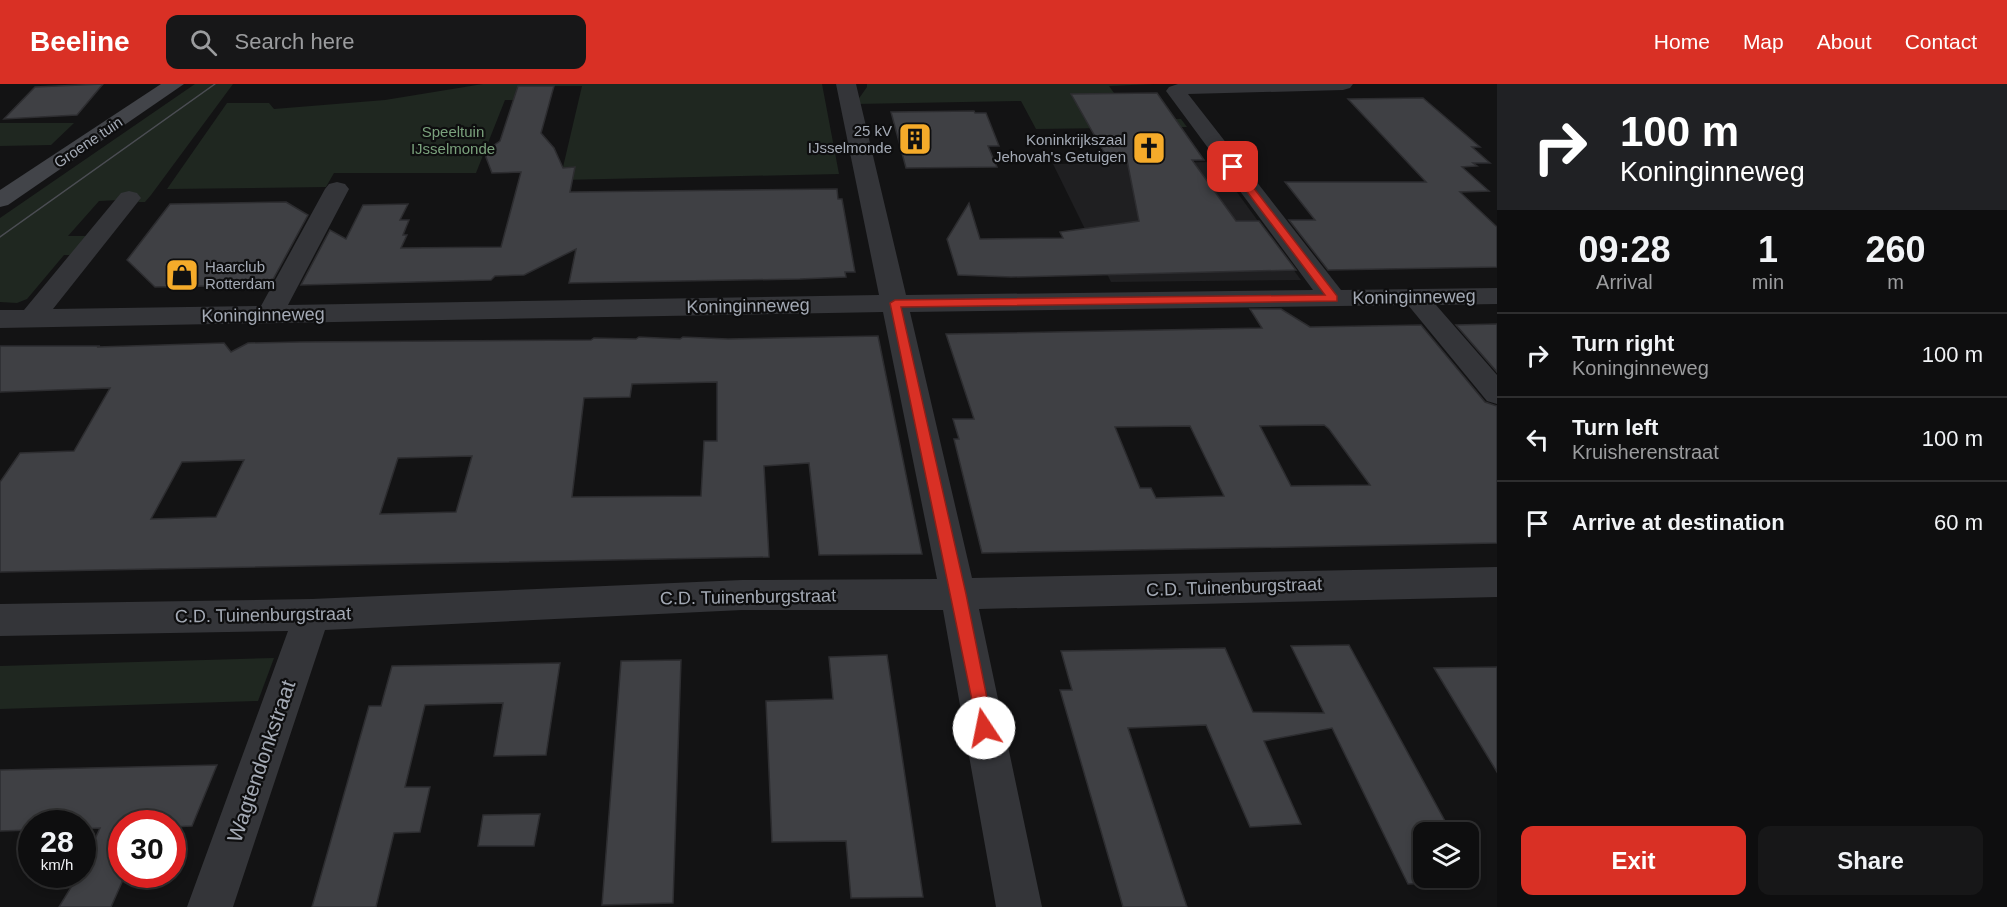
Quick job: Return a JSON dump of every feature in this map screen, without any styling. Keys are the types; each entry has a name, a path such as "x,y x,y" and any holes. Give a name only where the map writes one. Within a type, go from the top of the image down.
{"street":[{"name":"Groene tuin","path":"0,200 174,84"},
{"path":"846,84 958,594 1020,907"},
{"path":"1333,298 1176,91 1192,86 1343,84"},
{"path":"269,316 337,189"},
{"path":"30,319 129,198"},
{"name":"Koninginneweg","path":"0,319 269,316 895,303 1497,296"},
{"path":"1416,297 1497,394"},
{"name":"C.D. Tuinenburgstraat","path":"0,620 312,615 742,596 958,594 1497,582"},
{"name":"Wagtendonkstraat","path":"210,907 312,615"}],"shaded area":[{"path":"1215,162 1301,280 1111,282 1053,164"}],"green space":[{"path":"195,84 233,84 145,202 138,202 140,199 99,201 68,236 87,236 73,255 64,255 27,299 17,303 0,302 0,218"},
{"name":"Speeltuin IJsselmonde","path":"483,84 822,84 839,174 560,180 582,86 538,86 532,100 505,100 476,173 334,173 326,187 167,189 227,103 269,103 274,109 385,100"},
{"path":"867,84 1154,84 1109,86 1127,111 1110,120 1181,119 1187,127 1036,129 1021,101 855,104"},
{"path":"0,123 74,123 51,145 0,146"},
{"path":"274,658 258,701 0,709 0,666"}],"building":[{"path":"103,84 77,115 4,119 35,87"},
{"path":"518,86 554,86 541,133 554,148 563,168 575,167 570,192 837,189 838,199 842,199 855,272 845,272 846,277 800,279 569,283 576,249 524,275 495,276 491,280 301,285 330,230 346,239 363,205 408,204 400,220 409,220 403,235 407,235 401,248 501,247 521,172 492,173 484,152 500,141"},
{"path":"1157,93 1204,160 1192,160 1236,221 1259,221 1296,270 1011,277 958,275 947,239 969,203 980,239 1063,238 1060,232 1139,221 1127,160 1109,161 1071,94"},
{"path":"1423,98 1480,147 1472,147 1490,163 1473,163 1477,166 1462,167 1489,191 1460,192 1497,227 1497,267 1328,270 1289,220 1315,220 1285,182 1426,182 1348,99"},
{"name":"25 kV IJsselmonde","path":"974,111 975,113 986,113 999,146 988,146 997,167 906,168 891,112"},
{"path":"286,202 308,215 270,285 155,287 127,260 170,204"},
{"path":"1250,309 1281,309 1310,327 1421,325 1485,402 1497,406 1497,543 982,553 954,439 959,439 953,419 974,419 946,334 1262,328","holes":["1324,425 1329,429 1370,485 1291,486 1260,426","1190,426 1224,496 1156,498 1151,488 1140,488 1115,427"]},
{"path":"1497,324 1497,372 1456,325"},
{"path":"878,336 922,554 819,555 809,463 764,466 769,557 0,572 0,482 20,453 74,451 110,388 0,392 0,346 100,346 97,347 224,343 231,352 248,343 591,340 594,338 636,339 639,337 728,339","holes":["717,382 717,441 704,441 701,496 572,497 584,398 630,397 632,384","472,456 456,512 380,514 398,458","244,460 216,517 151,519 182,462"]},
{"path":"1349,645 1446,822 1413,822 1413,884 1408,884 1332,728 1264,741 1301,824 1250,827 1206,725 1128,728 1187,907 1123,907 1060,690 1072,690 1061,651 1225,648 1253,712 1324,713 1291,646"},
{"path":"887,655 923,897 851,898 846,841 772,842 766,701 833,699 829,657"},
{"path":"681,660 673,903 602,905 621,661"},
{"path":"560,663 546,755 494,756 503,703 425,705 405,787 430,787 420,832 394,833 376,907 312,907 369,706 381,706 392,666"},
{"path":"1497,667 1497,772 1434,668"},
{"path":"217,765 192,826 186,826 186,810 108,810 108,888 119,888 111,907 59,907 71,888 96,888 96,837 100,828 96,828 96,810 18,810 18,830 0,831 0,770"},
{"path":"540,814 534,846 478,846 483,815"}],"tram line":[{"path":"0,237 215,84"}],"place":[{"name":"25 kV IJsselmonde","path":"915,139"},
{"name":"Koninkrijkszaal Jehovah's Getuigen","path":"1149,148"},
{"name":"Haarclub Rotterdam","path":"182,275"}],"route":[{"path":"984,728 958,594 895,303 1333,298 1233,167"}]}
